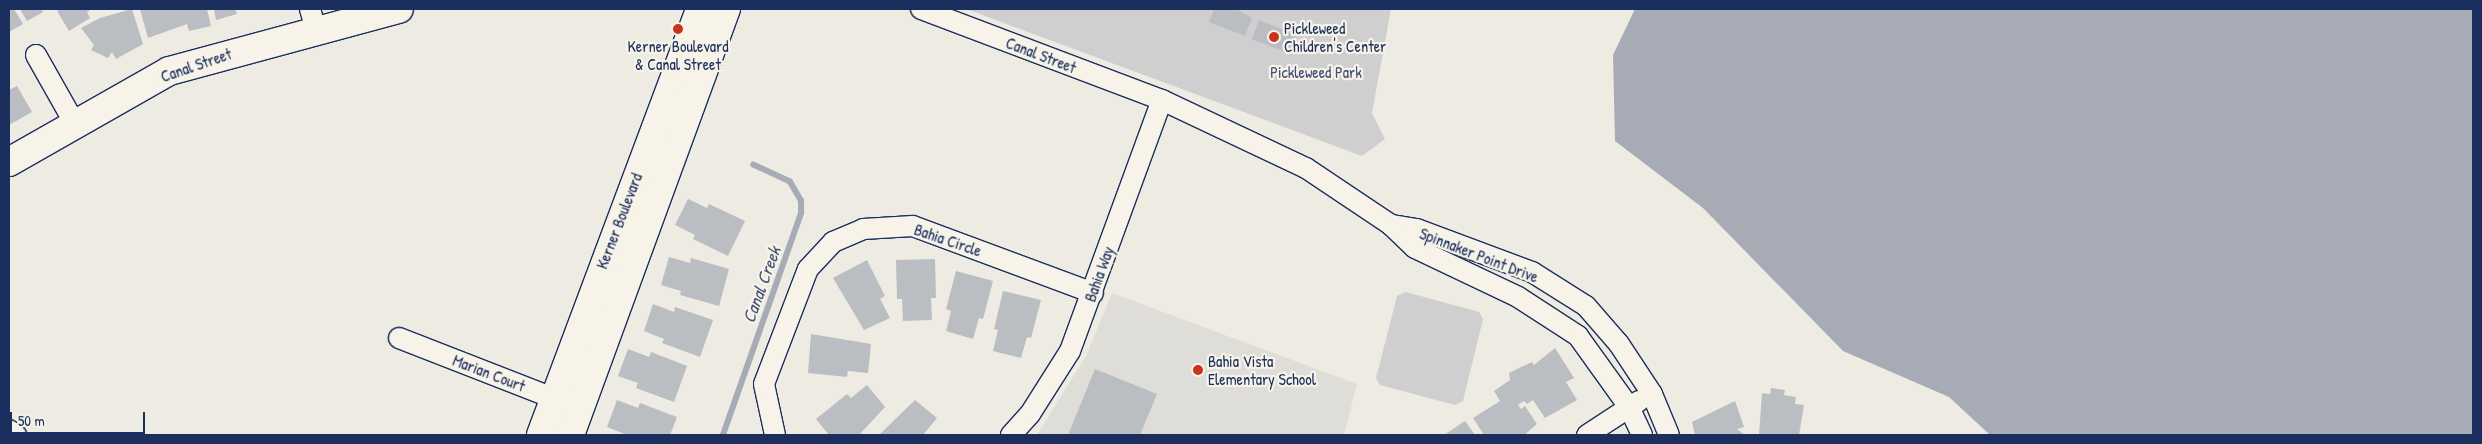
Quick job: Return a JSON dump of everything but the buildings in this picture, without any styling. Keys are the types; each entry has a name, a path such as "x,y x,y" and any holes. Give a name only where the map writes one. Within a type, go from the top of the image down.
{"street":[{"name":"Canal Street","path":"9,162 176,69 313,20 399,9"},
{"name":"Kerner Boulevard","path":"541,435 552,398 700,9"},
{"name":"Kerner Boulevard","path":"570,435 726,9"},
{"name":"Canal Street","path":"921,9 1162,100"},
{"path":"36,56 75,124"},
{"name":"Spinnaker Point Drive","path":"1162,100 1306,168 1391,225 1414,248 1518,297 1578,336 1629,406 1642,435"},
{"name":"Bahia Way","path":"1011,435 1030,414 1070,351 1093,293 1162,100"},
{"name":"Spinnaker Point Drive","path":"1391,225 1417,230 1532,272 1586,306 1619,344 1652,394 1669,435"},
{"name":"Bahia Circle","path":"775,435 764,384 808,268 834,242 863,230 913,226 1093,293"},
{"name":"Marian Court","path":"399,338 552,398 580,407"},
{"path":"1587,435 1629,406 1652,394"}],"shaded area":[{"path":"1635,9 2473,9 2473,435 1990,435 1949,397 1843,351 1703,208 1615,141 1613,55"},
{"name":"Bahia Vista Elementary School","path":"1112,293 1357,384 1344,435 1037,435 1086,356"}],"green space":[{"name":"Pickleweed Park","path":"966,9 1391,9 1372,113 1385,139 1362,156"},
{"path":"1406,292 1479,312 1483,319 1463,401 1455,405 1380,385 1376,378 1397,296"}],"waterway":[{"name":"Canal Creek","path":"723,435 801,213 801,201 790,182 754,165"}],"place":[{"name":"Kerner Boulevard & Canal Street","path":"678,29"},
{"name":"Pickleweed Children's Center","path":"1274,37"},
{"name":"Bahia Vista Elementary School","path":"1198,370"}]}
